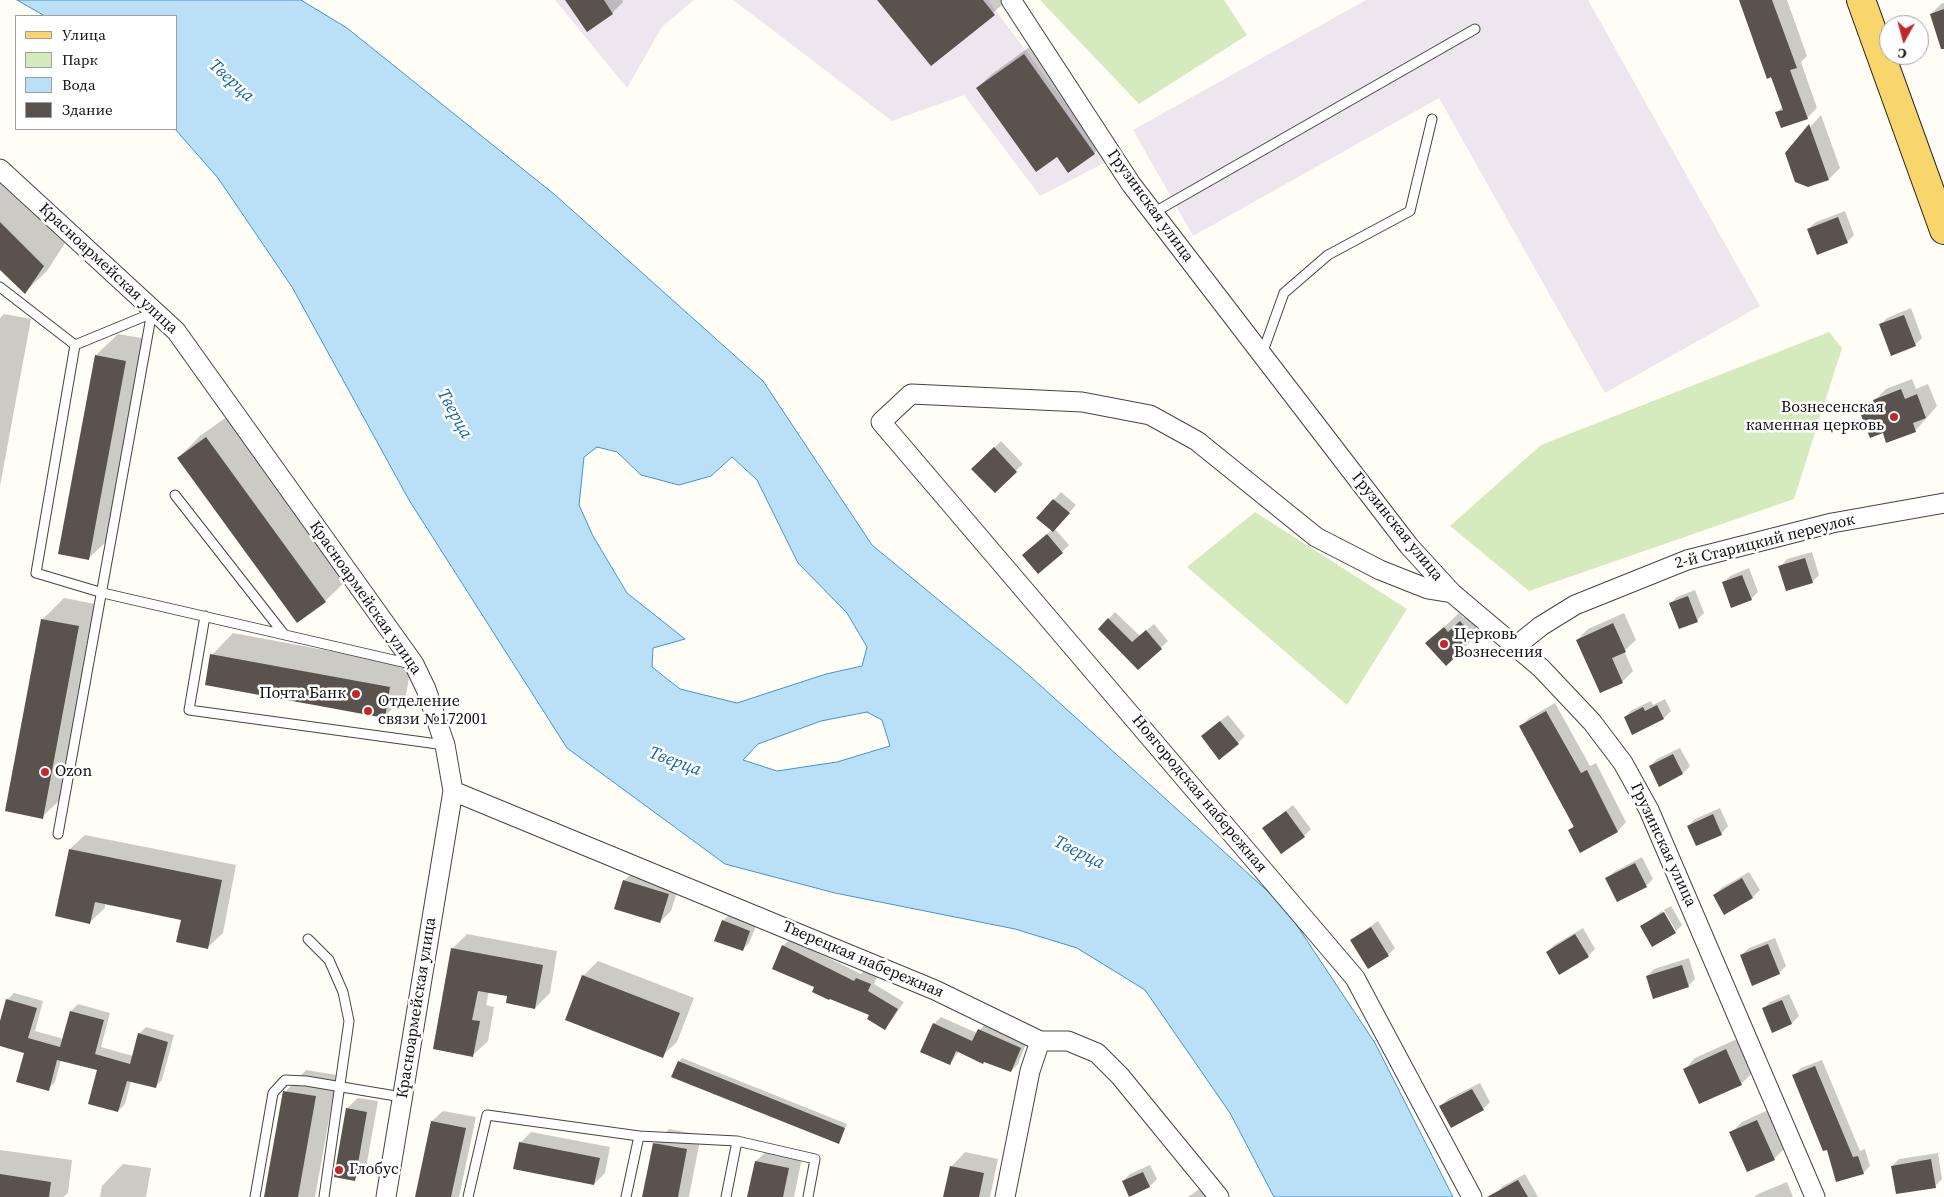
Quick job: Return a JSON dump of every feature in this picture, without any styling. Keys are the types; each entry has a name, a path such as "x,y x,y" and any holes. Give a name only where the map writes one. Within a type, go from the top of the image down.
{"main road":[{"path":"1861,0 1944,230"}],"street":[{"name":"Грузинская улица","path":"1011,0 1131,184 1408,546 1452,593 1541,668 1592,722 1623,763 1650,810 1815,1197"},
{"name":"Красноармейская улица","path":"0,169 176,331 414,664 426,690 445,745 454,791 386,1197"},
{"name":"Новгородская набережная","path":"1452,593 1428,589 1380,570 1316,537 1198,441 1150,415 1082,402 911,394 880,422 1355,978 1472,1197"},
{"name":"2-й Старицкий переулок","path":"1516,646 1541,626 1575,604 1687,560 1832,523 1944,503"},
{"name":"Тверецкая набережная","path":"454,791 935,990 1040,1041 1068,1041 1097,1053 1120,1076 1219,1197"},
{"path":"1005,1197 1030,1071 1040,1041"}],"lane":[{"path":"1153,213 1475,29"},
{"path":"1262,354 1284,293 1328,255 1410,211 1432,119"},
{"path":"0,287 75,345"},
{"path":"75,345 156,312"},
{"path":"58,834 103,593 151,317 156,312"},
{"path":"75,345 36,573 103,593 414,664"},
{"path":"175,495 283,633"},
{"path":"205,616 189,710 445,745"},
{"path":"308,939 328,960 343,992 349,1021 324,1197"},
{"path":"255,1197 273,1092 285,1080 402,1097"},
{"path":"468,1197 486,1115 639,1136 737,1142 815,1159 808,1197"},
{"path":"626,1197 639,1136"},
{"path":"726,1197 737,1142"}],"shaded area":[{"path":"555,0 694,0 662,27 627,88"},
{"path":"733,0 988,0 1108,161 1040,196 964,95 892,121"},
{"path":"1366,0 1588,0 1760,306 1605,393 1439,98 1193,236 1133,130"}],"green space":[{"path":"1040,0 1224,0 1247,35 1139,104"},
{"path":"1829,332 1842,348 1794,499 1529,591 1450,526 1541,445"},
{"path":"1255,512 1407,609 1347,705 1187,567"}],"water":[{"name":"Тверца","path":"17,0 301,0 347,28 554,194 763,381 872,545 1021,668 1284,906 1375,1043 1453,1197 1274,1197 1230,1113 1145,990 1077,948 1015,929 835,893 725,864 567,748 409,500 292,287 218,178 176,130 178,130 178,15 43,15","holes":["597,447 617,452 641,475 679,485 711,476 732,457 757,480 798,563 847,613 867,647 862,666 826,674 737,703 680,689 652,667 653,648 685,639 627,593 593,536 579,505 584,457","867,712 882,720 890,746 837,762 777,771 743,760 758,744 821,721"]}],"building":[{"path":"565,0 604,0 613,14 587,32"},
{"path":"877,0 983,0 995,15 931,66"},
{"path":"1739,0 1772,0 1797,68 1790,70 1808,119 1781,128 1775,112 1783,110 1771,77 1767,79"},
{"path":"1944,9 1944,49 1941,49 1930,14"},
{"path":"1024,54 1095,154 1068,173 1057,157 1036,172 976,88"},
{"path":"1809,124 1829,180 1808,187 1795,182 1785,153"},
{"path":"1838,217 1848,243 1817,255 1807,229"},
{"path":"0,222 44,266 25,294 0,270"},
{"path":"1904,315 1916,346 1891,356 1879,324"},
{"path":"95,355 126,361 89,560 58,554"},
{"name":"Вознесенская каменная церковь","path":"1901,389 1905,399 1917,394 1926,418 1913,423 1916,432 1886,443 1883,433 1870,438 1861,415 1877,409 1873,400"},
{"path":"206,437 326,602 297,623 177,458"},
{"path":"994,447 1017,472 995,493 971,469"},
{"path":"1053,499 1070,513 1053,532 1036,518"},
{"path":"1047,534 1063,553 1038,574 1022,555"},
{"path":"1805,558 1813,583 1786,591 1778,566"},
{"path":"1742,575 1752,600 1731,608 1722,582"},
{"path":"1688,596 1698,622 1679,629 1669,603"},
{"path":"1108,618 1132,642 1146,630 1162,649 1138,670 1098,629"},
{"path":"41,619 79,626 43,819 5,811"},
{"name":"Церковь Вознесения","path":"1460,621 1472,635 1460,645 1464,649 1446,666 1425,643 1444,627 1448,632"},
{"path":"1613,623 1626,652 1612,658 1623,683 1600,693 1576,640"},
{"path":"210,654 390,687 385,718 205,685"},
{"path":"1657,705 1664,719 1632,735 1624,717 1643,707 1645,711"},
{"path":"1546,711 1581,773 1587,770 1618,832 1580,853 1568,830 1574,827 1519,726"},
{"path":"1220,721 1239,744 1219,760 1201,736"},
{"path":"1673,754 1683,774 1659,787 1649,766"},
{"path":"1286,811 1305,837 1281,854 1262,828"},
{"path":"1713,814 1722,835 1696,846 1687,826"},
{"path":"69,849 222,880 208,949 176,942 181,920 95,902 90,924 55,916"},
{"path":"1635,863 1647,887 1617,902 1605,878"},
{"path":"1742,878 1753,898 1724,915 1713,895"},
{"path":"623,880 669,894 660,923 614,909"},
{"path":"1664,912 1676,933 1652,947 1640,926"},
{"path":"722,920 750,931 743,951 714,941"},
{"path":"1371,927 1389,956 1368,969 1350,940"},
{"path":"1575,934 1589,957 1559,975 1546,952"},
{"path":"1768,944 1780,974 1752,986 1740,955"},
{"path":"782,945 854,981 856,978 871,984 868,991 898,1009 885,1030 867,1019 869,1015 812,992 814,987 772,969"},
{"path":"451,948 543,965 535,1009 506,1003 507,996 478,991 472,1020 480,1021 473,1057 433,1049"},
{"path":"1682,965 1689,987 1653,999 1646,976"},
{"path":"582,975 680,1013 663,1058 565,1020"},
{"path":"6,999 37,1008 28,1038 60,1047 70,1011 104,1020 95,1054 130,1064 138,1033 168,1042 156,1088 127,1081 118,1112 88,1104 97,1070 57,1060 49,1091 16,1082 24,1053 0,1046 0,1021"},
{"path":"1782,1000 1792,1024 1772,1033 1762,1008"},
{"path":"933,1023 972,1041 978,1029 1021,1048 1011,1072 984,1062 983,1064 956,1051 950,1065 920,1052"},
{"path":"1726,1049 1742,1085 1699,1104 1683,1069"},
{"path":"678,1061 845,1128 839,1144 671,1077"},
{"path":"1815,1066 1853,1157 1858,1156 1864,1174 1836,1182 1827,1150 1823,1151 1792,1075"},
{"path":"1472,1089 1484,1110 1451,1128 1439,1106"},
{"path":"283,1091 316,1096 298,1197 264,1197"},
{"path":"346,1108 367,1112 355,1181 334,1177"},
{"path":"1757,1120 1775,1160 1747,1172 1729,1132"},
{"path":"431,1121 466,1128 451,1197 415,1197"},
{"path":"519,1142 600,1158 594,1185 513,1169"},
{"path":"653,1143 687,1149 678,1197 642,1197"},
{"path":"1931,1159 1936,1188 1896,1194 1891,1166"},
{"path":"755,1161 789,1168 783,1197 747,1197"},
{"path":"950,1166 984,1173 979,1197 943,1197"},
{"path":"1143,1172 1150,1187 1129,1197 1122,1181"},
{"path":"0,1174 51,1182 49,1197 0,1197"},
{"path":"1518,1180 1528,1197 1487,1197"}],"place":[{"name":"Вознесенская каменная церковь","path":"1894,417"},
{"name":"Церковь Вознесения","path":"1444,644"},
{"name":"Почта Банк","path":"356,694"},
{"name":"Отделение связи №172001","path":"368,711"},
{"name":"Ozon","path":"45,772"},
{"name":"Глобус","path":"339,1170"}]}
